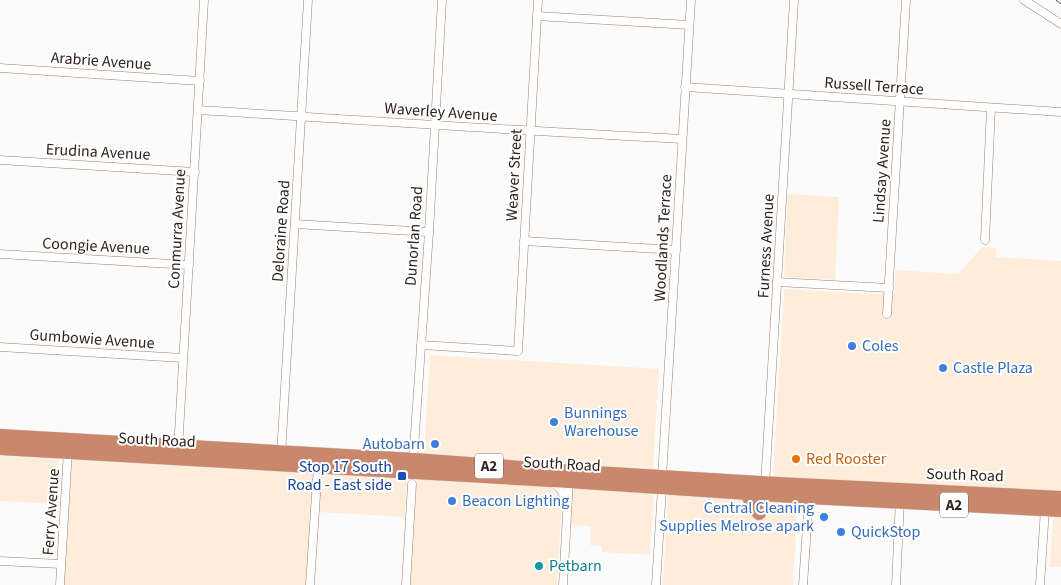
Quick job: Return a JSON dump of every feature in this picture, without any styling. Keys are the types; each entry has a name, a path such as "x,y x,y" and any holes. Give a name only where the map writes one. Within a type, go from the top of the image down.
{"highway":[{"name":"South Road","path":"0,436 68,447"},
{"name":"South Road","path":"0,448 68,447 318,461 413,472 550,480 570,476"},
{"name":"South Road","path":"413,472 570,476 900,496 1061,510"},
{"name":"South Road","path":"662,482 747,493 764,488 809,497 1061,498"},
{"path":"747,493 759,513"}],"street":[{"name":"Conmurra Avenue","path":"177,453 204,0"},
{"name":"Deloraine Road","path":"281,459 308,0"},
{"name":"Dunorlan Road","path":"406,585 442,0"},
{"name":"Weaver Street","path":"421,346 518,351 538,0"},
{"name":"Woodlands Terrace","path":"656,585 691,0"},
{"name":"Furness Avenue","path":"764,488 794,0"},
{"name":"Lindsay Avenue","path":"887,314 906,0"},
{"path":"1024,0 1061,24"},
{"path":"537,16 689,25"},
{"name":"Arabrie Avenue","path":"0,68 200,81"},
{"name":"Russell Terrace","path":"686,88 1061,112"},
{"path":"985,240 991,108"},
{"name":"Waverley Avenue","path":"198,110 682,139"},
{"name":"Erudina Avenue","path":"0,160 195,172"},
{"path":"295,224 429,232"},
{"path":"524,241 676,250"},
{"name":"Coongie Avenue","path":"0,254 189,266"},
{"path":"777,282 889,288"},
{"name":"Gumbowie Avenue","path":"0,347 183,358"},
{"name":"Ferry Avenue","path":"60,585 68,447"},
{"path":"310,585 318,461"},
{"path":"562,585 570,476"},
{"path":"550,480 560,489 568,502"},
{"path":"896,585 900,496"},
{"path":"803,585 809,497"},
{"path":"1040,585 1045,509"},
{"path":"0,561 61,564"}],"shaded area":[{"path":"788,194 839,197 835,280 784,277"},
{"path":"982,247 996,248 996,257 1061,261 1061,494 773,477 784,289 894,295 896,270 958,274"},
{"name":"Bunnings Warehouse","path":"430,355 659,369 653,469 424,455"},
{"path":"0,456 59,459 56,504 0,501"},
{"path":"72,457 313,472 306,585 64,585"},
{"path":"320,472 407,477 405,517 318,512"},
{"path":"417,477 549,486 562,502 557,585 410,585"},
{"path":"573,488 654,493 650,555 602,552 602,546 590,545 591,526 571,525"},
{"path":"668,493 798,500 793,585 663,585"},
{"path":"1053,517 1061,518 1061,567 1050,567"}],"place":[{"name":"Coles","path":"852,346"},
{"name":"Castle Plaza","path":"943,368"},
{"name":"Bunnings Warehouse","path":"554,422"},
{"name":"Autobarn","path":"435,444"},
{"name":"Red Rooster","path":"796,459"},
{"name":"Stop 17 South Road - East side","path":"402,476"},
{"name":"Beacon Lighting","path":"452,501"},
{"name":"Central Cleaning Supplies Melrose apark","path":"824,517"},
{"name":"QuickStop","path":"841,532"},
{"name":"Petbarn","path":"539,566"}]}
